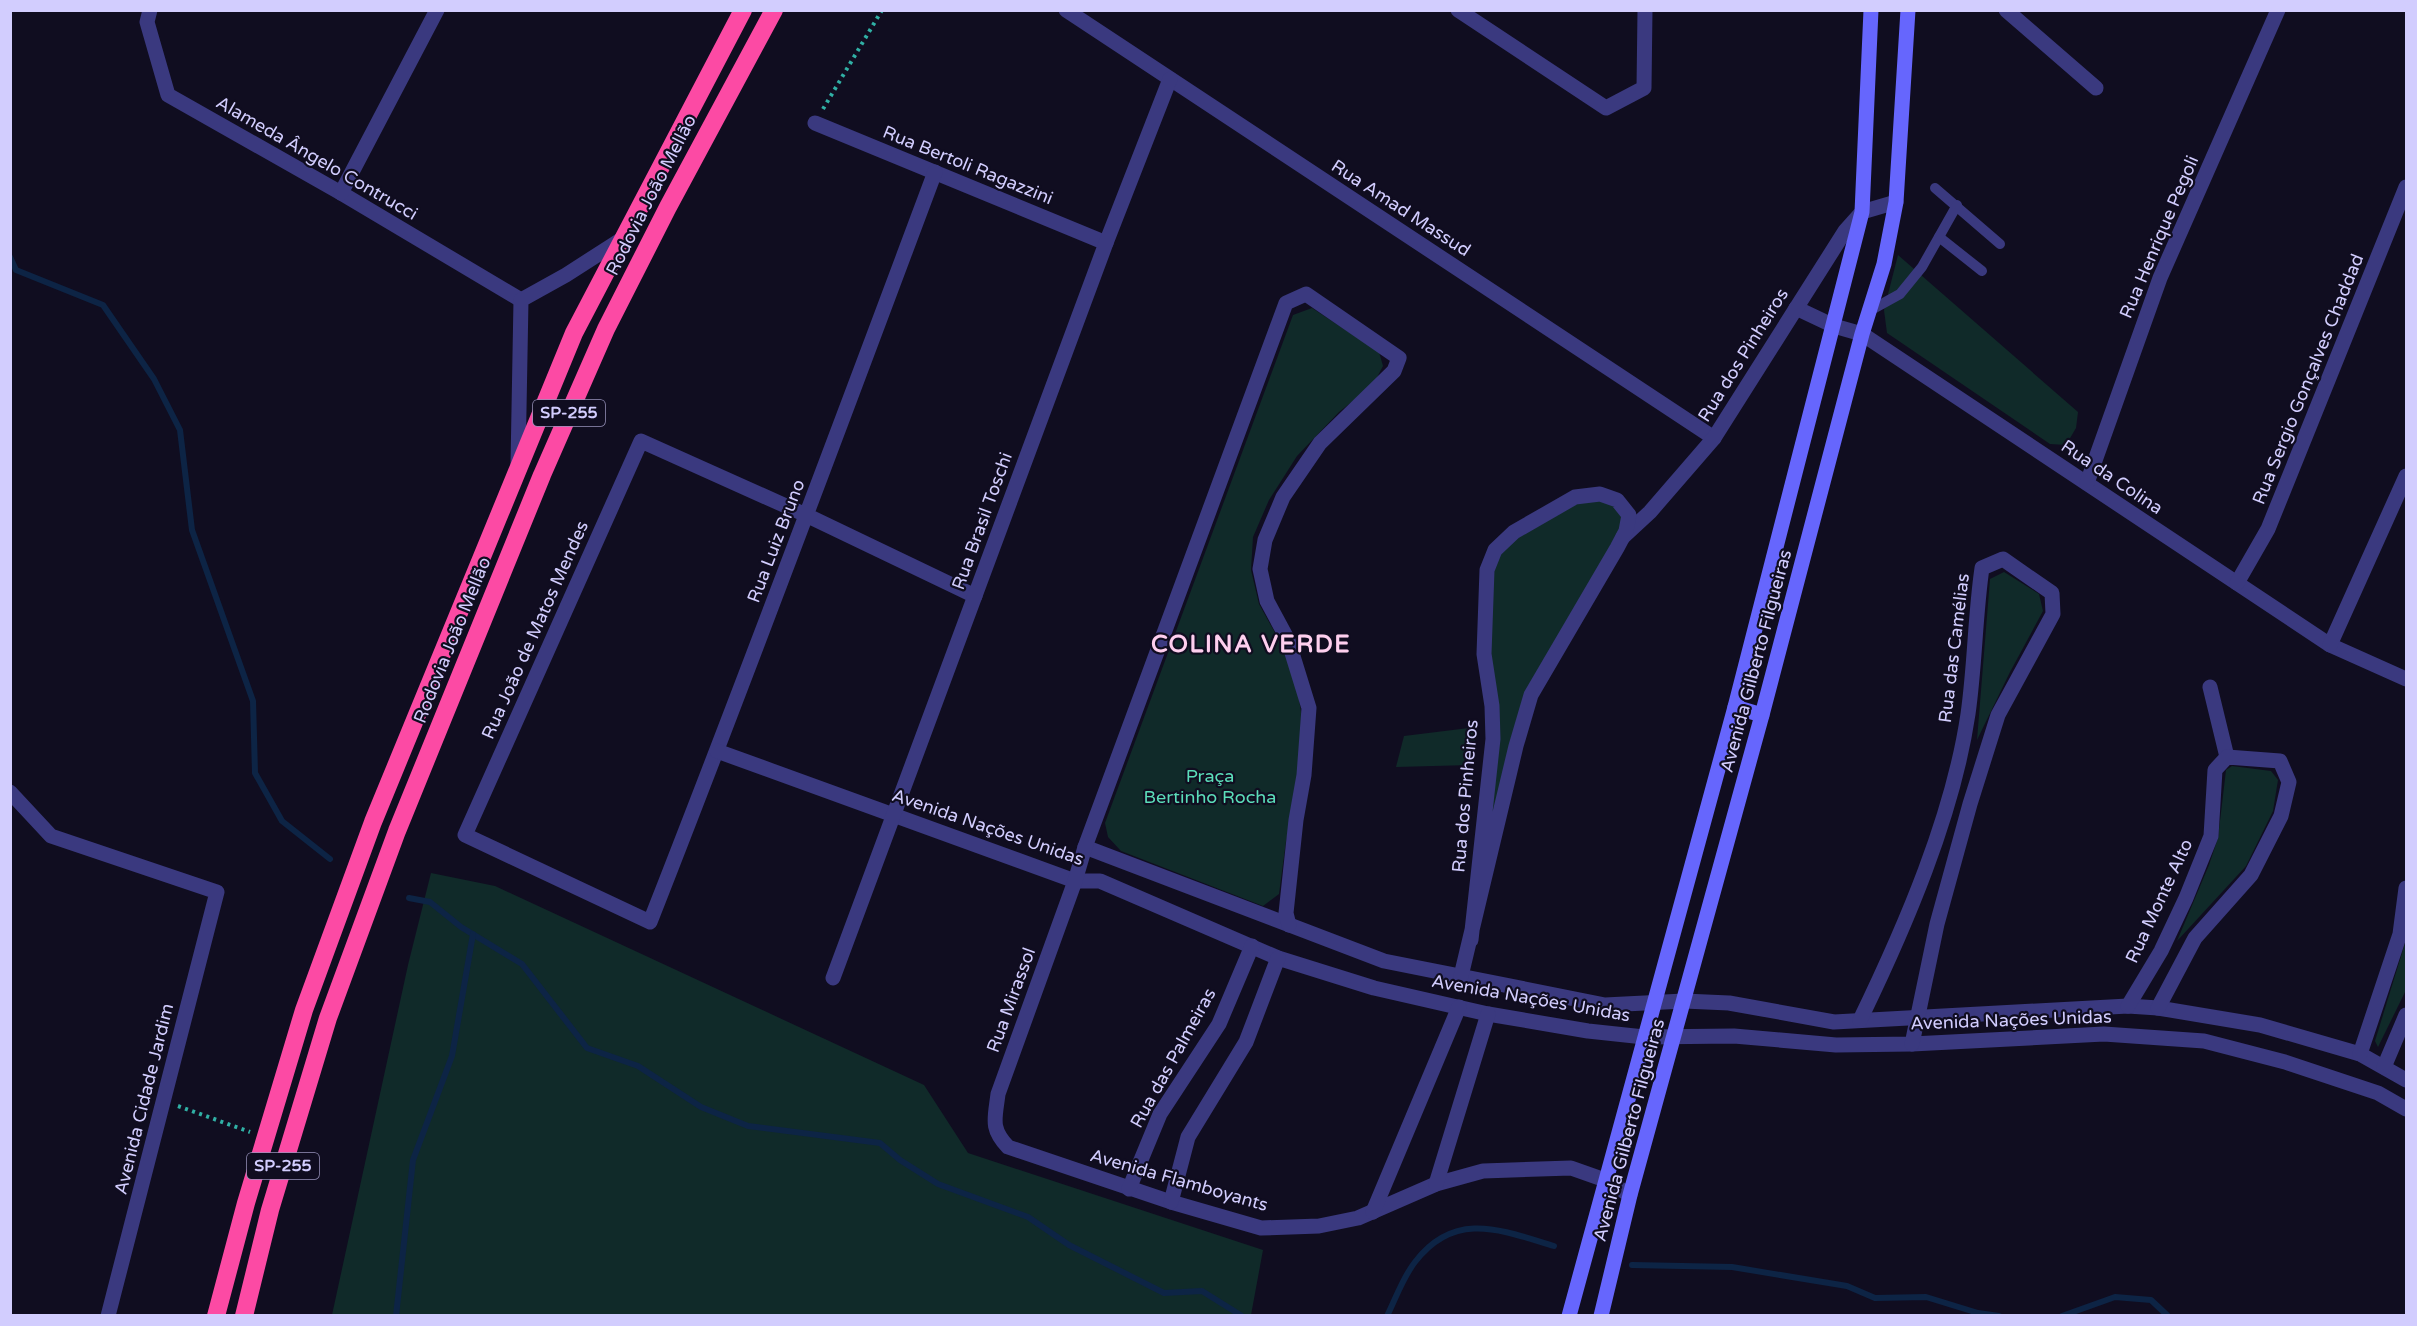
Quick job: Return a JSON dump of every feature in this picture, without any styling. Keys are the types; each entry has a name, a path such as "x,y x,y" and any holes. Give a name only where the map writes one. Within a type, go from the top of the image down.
{"highway":[{"name":"Rodovia João Mellão","path":"216,1316 304,1010 361,852 574,333 743,10"},
{"name":"Rodovia João Mellão","path":"244,1316 270,1210 328,1018 397,831 538,485 606,329 673,197 774,10"}],"main road":[{"name":"Avenida Gilberto Filgueiras","path":"1569,1316 1735,707 1862,212 1871,10"},
{"name":"Avenida Gilberto Filgueiras","path":"1601,1316 1630,1195 1762,715 1862,334 1884,264 1896,202 1908,10"},
{"path":"1735,707 1762,715"}],"street":[{"name":"Alameda Ângelo Contrucci","path":"150,10 147,22 168,95 341,193 521,300"},
{"path":"341,193 437,10"},
{"name":"Rua Amad Massud","path":"1066,10 1714,438"},
{"path":"1458,10 1606,108 1644,88 1645,10"},
{"path":"2006,10 2096,88"},
{"name":"Rua Henrique Pegoli","path":"2087,483 2160,278 2278,10"},
{"name":"Rua Brasil Toschi","path":"833,978 1106,243 1170,79"},
{"name":"Rua Bertoli Ragazzini","path":"815,123 1106,243"},
{"name":"Rua Luiz Bruno","path":"650,922 717,751 935,172"},
{"name":"Rua Sergio Gonçalves Chaddad","path":"2237,583 2268,529 2406,187"},
{"path":"1862,212 1896,202"},
{"name":"Rua dos Pinheiros","path":"1623,537 1650,512 1714,438 1845,231 1862,212"},
{"path":"518,465 521,300 566,275 622,239"},
{"path":"1075,881 1085,847 1286,303 1306,294 1399,358 1394,371 1320,443 1283,497 1265,540 1260,569 1267,601 1288,640 1309,708 1304,775 1296,820 1286,913 1289,925"},
{"name":"Rua da Colina","path":"1796,308 1834,326 1862,334 2330,645 2406,679"},
{"name":"Rua João de Matos Mendes","path":"650,922 465,835 641,441 806,515"},
{"path":"2330,645 2406,476"},
{"name":"Rua dos Pinheiros","path":"1461,976 1471,940 1530,695 1623,537 1629,515 1617,500 1600,494 1575,497 1514,532 1495,550 1487,570 1484,654 1492,706 1493,739 1471,940"},
{"path":"806,515 975,596"},
{"name":"Rua das Camélias","path":"1860,1020 1890,958 1950,797 1968,714 1983,568 2003,559 2052,593 2053,614 1998,715 1970,804 1937,924 1912,1044"},
{"path":"2158,1008 2195,938 2251,875 2281,816 2289,782 2280,761 2227,757 2210,687"},
{"name":"Avenida Nações Unidas","path":"717,751 1075,881 1100,881 1278,958 1374,988 1488,1014 1588,1031 1644,1037 1734,1036 1836,1044 1912,1044 2104,1034 2204,1041 2285,1062 2378,1093 2406,1108"},
{"name":"Rua Monte Alto","path":"2128,1006 2161,951 2211,836 2215,770 2227,757"},
{"name":"Avenida Cidade Jardim","path":"10,792 51,836 217,892 108,1316"},
{"name":"Avenida Nações Unidas","path":"1085,847 1384,961 1605,1005 1684,1001 1729,1003 1834,1023 1916,1016 2128,1006 2158,1008 2260,1025 2360,1054 2406,1080"},
{"name":"Rua Mirassol","path":"997,1135 995,1120 998,1094 1075,881"},
{"path":"2360,1054 2400,934 2406,888"},
{"name":"Rua das Palmeiras","path":"1129,1189 1160,1113 1218,1024 1252,946"},
{"path":"1171,1202 1188,1137 1246,1042 1278,958"},
{"path":"1373,1212 1459,1007"},
{"path":"1436,1184 1488,1014"},
{"path":"2384,1067 2406,1015"},
{"name":"Avenida Flamboyants","path":"997,1135 1008,1147 1129,1189 1261,1228 1319,1226 1358,1218 1436,1184 1483,1171 1571,1168 1605,1180 1630,1195"}],"lane":[{"path":"1935,188 2000,244"},
{"path":"1871,310 1900,294 1922,267 1957,205"},
{"path":"1939,237 1982,271"}],"path":[{"path":"815,123 882,10"},
{"path":"164,1101 266,1138"}],"green space":[{"path":"1898,255 2078,412 2076,428 2066,445 2050,444 1887,333 1884,310"},
{"name":"Praça Bertinho Rocha","path":"1312,308 1379,352 1383,366 1373,385 1339,412 1297,456 1269,500 1253,537 1251,570 1259,604 1294,667 1301,712 1300,779 1286,841 1279,894 1263,906 1121,851 1108,837 1105,823 1293,315"},
{"path":"1599,499 1614,505 1623,516 1620,529 1526,693 1485,857 1492,571 1499,553 1518,537 1577,502"},
{"path":"2004,572 2039,594 2043,611 1977,740 1990,579"},
{"path":"1477,727 1471,765 1396,767 1404,736"},
{"path":"2232,766 2271,771 2278,780 2273,811 2246,866 2177,941 2218,838 2226,770"},
{"path":"431,873 495,886 924,1085 968,1153 1263,1250 1251,1315 332,1315 408,965"},
{"path":"2406,940 2406,990 2378,1047 2375,1041"}],"waterway":[{"path":"10,257 16,270 103,305 154,379 180,430 192,530 253,701 255,773 282,821 330,859"},
{"path":"409,898 430,902 461,927 522,964 587,1048 638,1066 701,1107 748,1126 880,1143 900,1160 938,1184 1028,1217 1069,1245 1164,1293 1202,1291 1242,1316"},
{"path":"396,1316 413,1160 452,1056 473,934"},
{"path":"1387,1316 1403,1281 1415,1262 1430,1246 1446,1235 1463,1230 1497,1230 1554,1246"},
{"path":"1632,1265 1732,1267 1847,1286 1875,1298 1926,1297 1978,1313 1999,1316"},
{"path":"2062,1316 2115,1297 2151,1300 2168,1316"}],"district":[{"name":"COLINA VERDE","path":"1251,644"}]}
